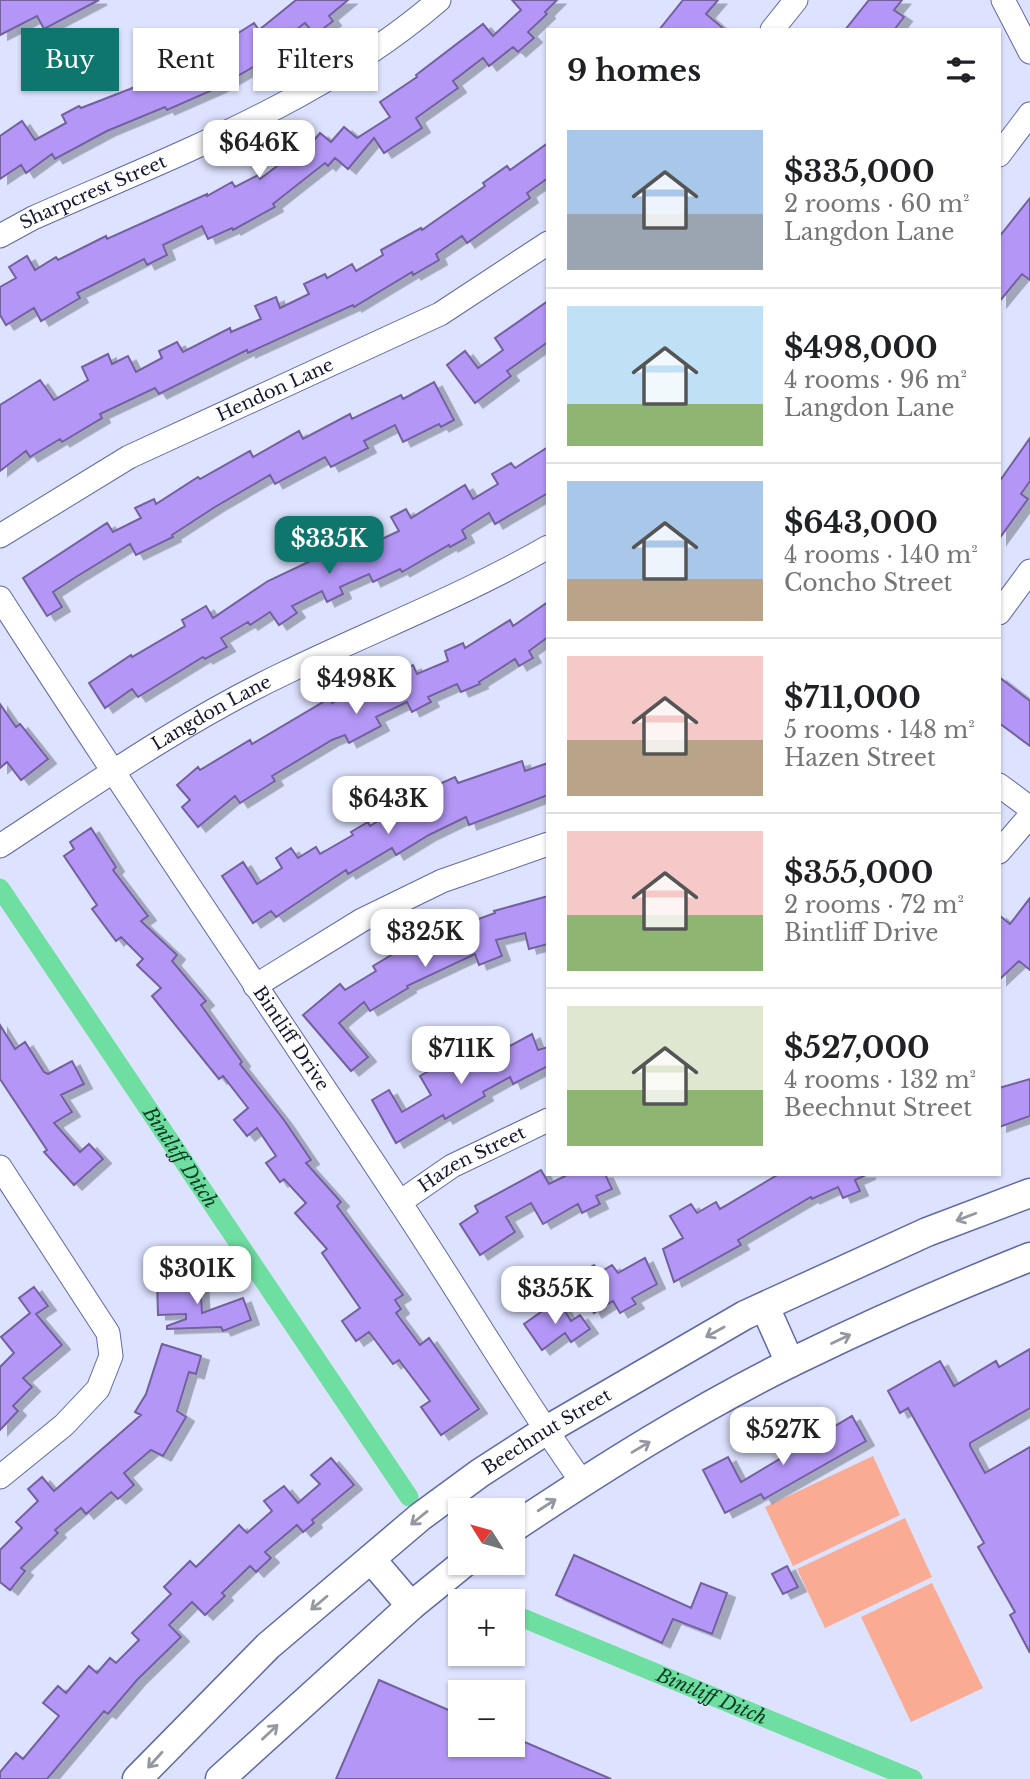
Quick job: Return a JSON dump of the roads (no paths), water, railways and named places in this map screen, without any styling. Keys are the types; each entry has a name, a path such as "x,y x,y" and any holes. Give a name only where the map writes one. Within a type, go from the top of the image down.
{"main road":[{"name":"Beechnut Street","path":"138,1779 268,1646 420,1517 480,1473 545,1431 663,1362 765,1307 927,1232 1029,1196"},
{"path":"525,1520 679,1424 790,1363 932,1296 1030,1257"},
{"path":"765,1307 790,1363"},
{"path":"371,1559 411,1606"},
{"path":"220,1779 411,1606 449,1575"}],"street":[{"name":"Sharpcrest Street","path":"0,236 33,218 259,118 334,75 412,24 439,0"},
{"path":"774,28 796,0"},
{"path":"1003,0 1030,52"},
{"path":"1001,152 1030,114"},
{"name":"Hendon Lane","path":"0,536 129,457 440,314 546,244"},
{"name":"Langdon Lane","path":"0,846 190,722 284,673 496,577 546,548"},
{"path":"1001,610 1030,571"},
{"name":"Bintliff Drive","path":"0,598 112,773 400,1202 545,1431 582,1482"},
{"path":"1001,786 1030,808"},
{"path":"1001,850 1030,816"},
{"path":"255,986 362,920 442,881 546,845"},
{"name":"Hazen Street","path":"400,1202 452,1166 546,1121"},
{"path":"0,1167 108,1333 111,1356 98,1389 64,1425 0,1477"}],"waterway":[{"name":"Bintliff Ditch","path":"0,888 409,1497"},
{"name":"Bintliff Ditch","path":"525,1619 913,1779"}]}
